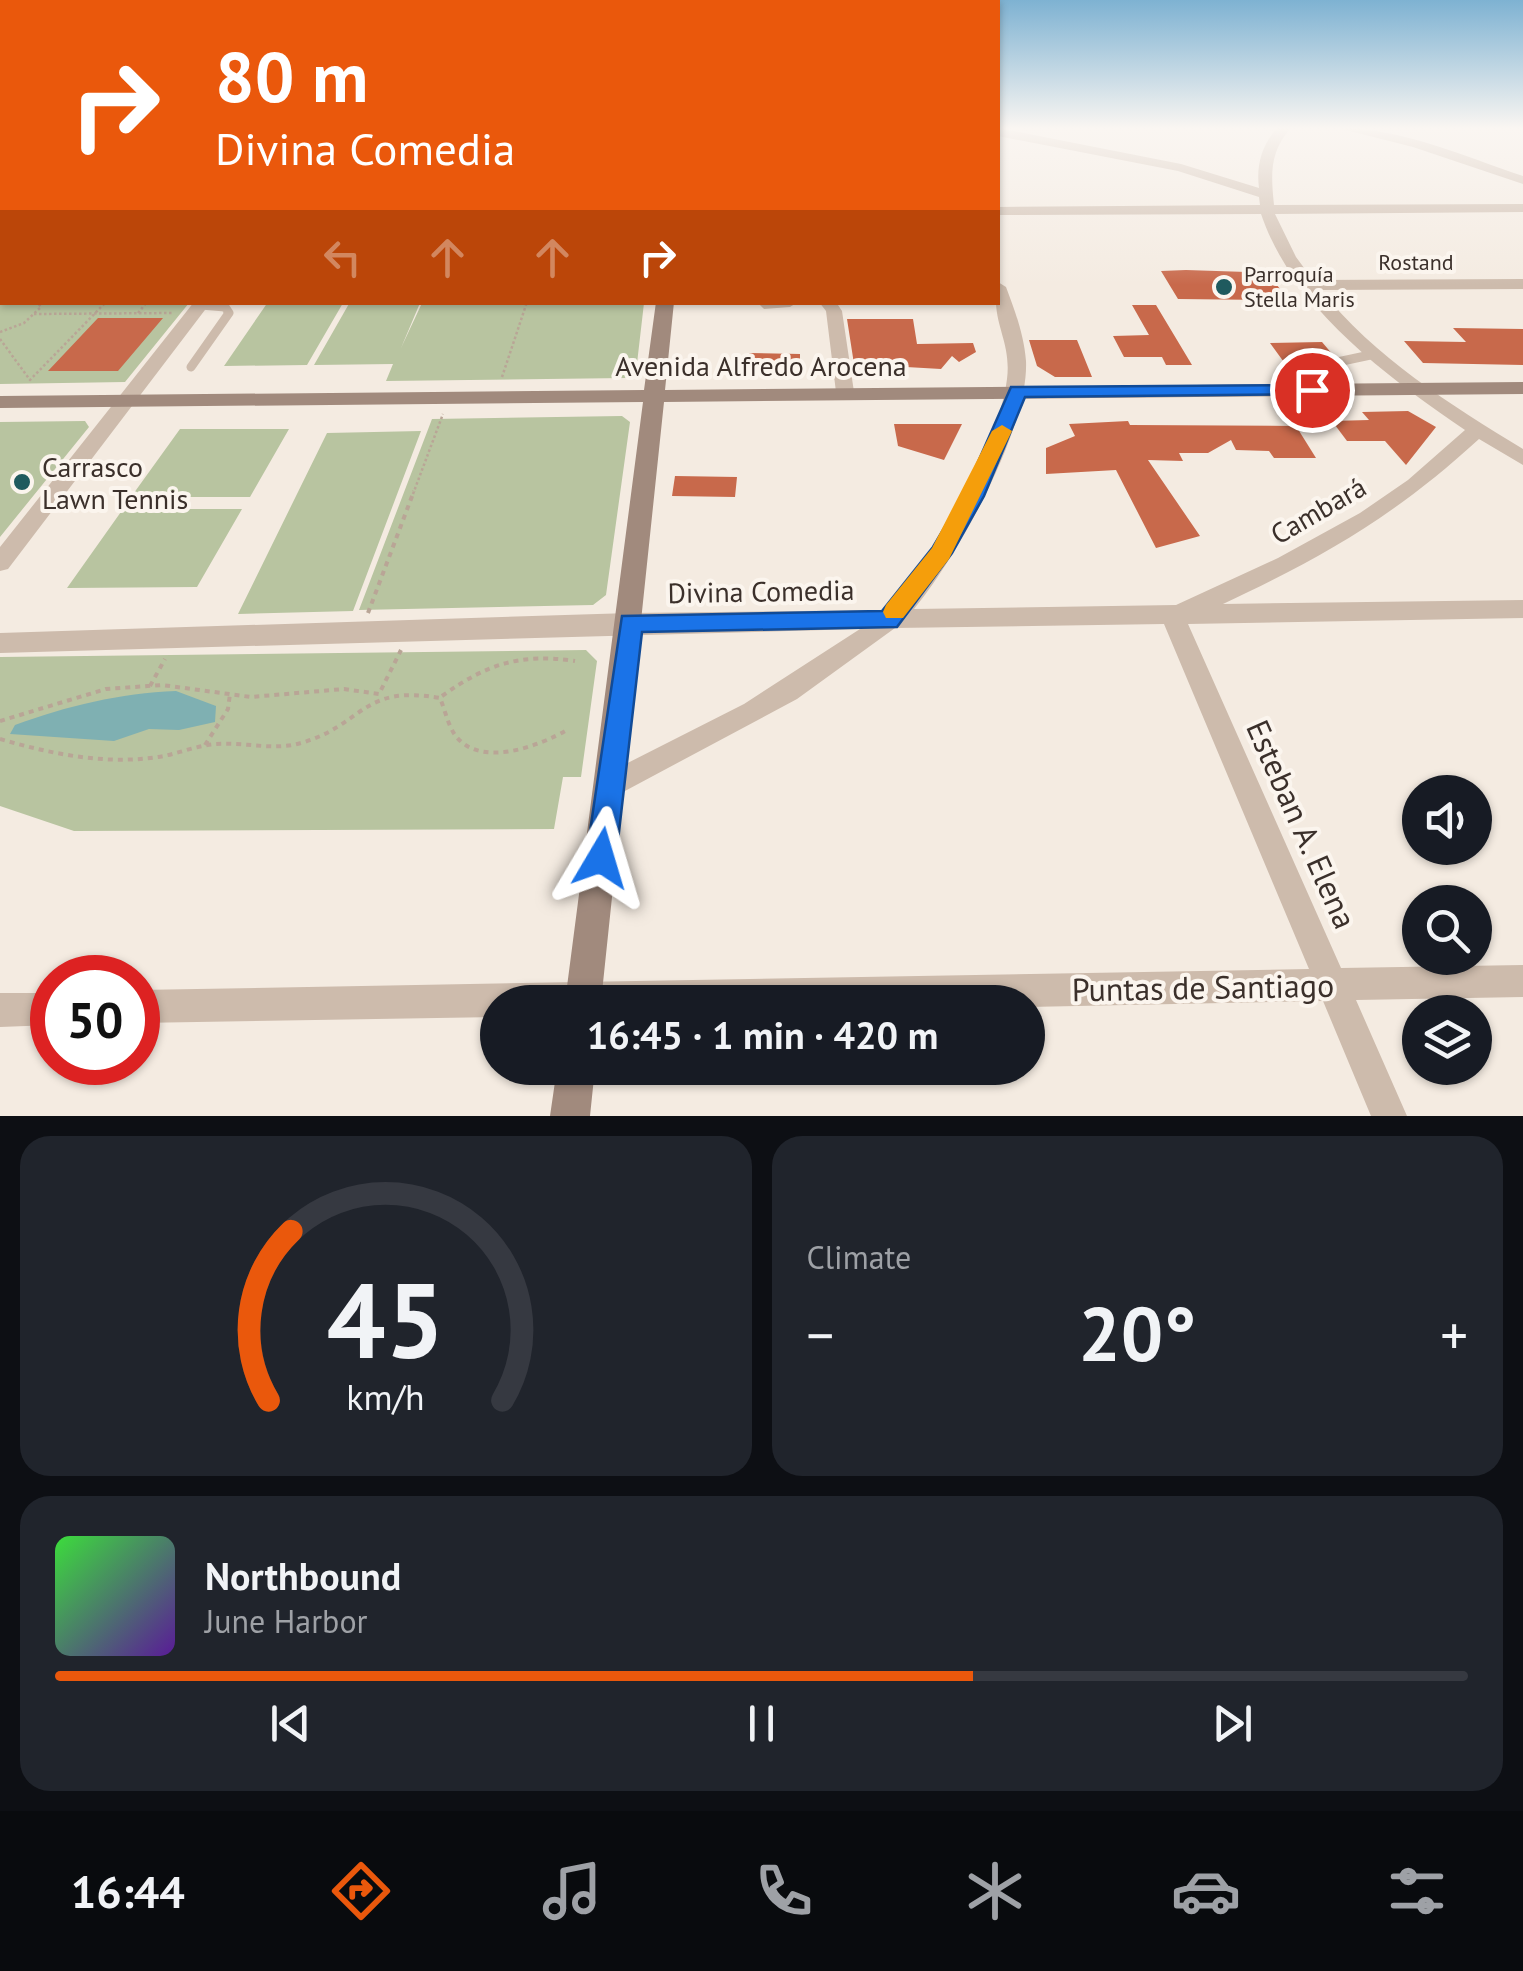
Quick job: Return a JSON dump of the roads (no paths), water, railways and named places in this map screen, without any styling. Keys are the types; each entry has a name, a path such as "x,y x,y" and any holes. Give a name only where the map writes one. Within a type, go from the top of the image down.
{"street":[{"path":"1211,180 1263,201"},
{"path":"1264,180 1263,201 1280,243 1310,285 1375,354 1420,390 1523,458"},
{"path":"1000,210 1263,201 1523,208"},
{"path":"1498,208 1523,216"},
{"name":"Rostand","path":"1310,285 1523,284"},
{"path":"610,786 786,691 888,620 941,553 965,510 1018,392 1016,352 1000,294"},
{"path":"0,563 201,305"},
{"path":"585,985 665,305"},
{"path":"829,305 834,311 845,392"},
{"name":"Avenida Alfredo Arocena","path":"0,402 1523,388"},
{"name":"Cambará","path":"1173,617 1296,559 1364,520 1398,498 1477,430"},
{"name":"Divina Comedia","path":"0,643 630,622 1173,617 1523,608"},
{"name":"Esteban A. Elena","path":"1173,617 1389,1116"},
{"name":"Puntas de Santiago","path":"1045,991 1523,981"},
{"name":"Puntas de Santiago","path":"160,1008 480,1003"},
{"path":"0,1010 30,1009"},
{"path":"570,1116 574,1085"}],"lane":[{"path":"191,367 229,313 224,306 213,305"},
{"path":"1312,390 1314,367 1375,354"}],"water":[{"path":"176,691 216,706 215,722 179,730 149,729 114,741 10,734 15,725 74,706"}],"place":[{"name":"Parroquía Stella Maris","path":"1224,287"},
{"name":"Carrasco Lawn Tennis","path":"22,482"}]}
